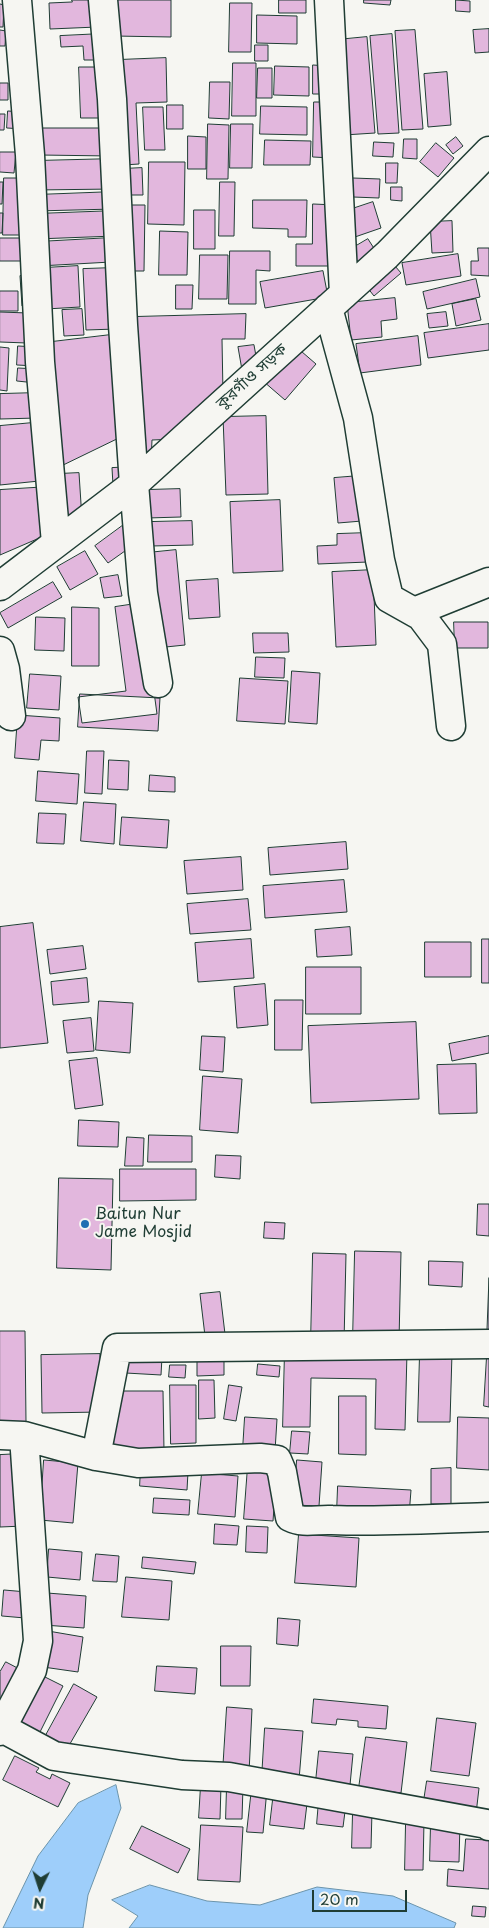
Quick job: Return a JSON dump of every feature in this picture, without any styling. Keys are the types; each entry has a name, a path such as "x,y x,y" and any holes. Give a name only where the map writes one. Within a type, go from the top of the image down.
{"street":[{"path":"17,0 30,154 40,362 56,543"},
{"path":"102,0 112,99 123,325 134,484 143,593 158,683"},
{"path":"329,0 336,301 358,418 380,560 389,598 421,616 442,644 451,726"},
{"name":"কুরগাঁও সড়ক","path":"0,586 134,484 387,255 489,151"},
{"path":"414,612 489,582"},
{"path":"0,651 5,669 11,716"},
{"path":"96,1456 117,1348 489,1344"},
{"path":"489,1517 402,1521 330,1519 299,1522 290,1517 282,1472 277,1460 260,1458 138,1462 96,1456 12,1435 38,1641 32,1670 1,1730 54,1756 182,1775 229,1777 416,1810 488,1824 489,1826"}],"water":[{"path":"116,1785 121,1808 88,1895 83,1928 3,1928 38,1856 78,1803"},
{"path":"150,1885 207,1901 260,1905 317,1887 393,1896 456,1923 454,1928 129,1928 138,1916 112,1900"}],"building":[{"path":"72,0 96,0 97,27 50,29 49,3 72,2"},
{"path":"114,0 171,0 171,37 114,36"},
{"path":"279,0 306,0 306,13 279,13"},
{"path":"364,0 391,0 390,5 364,3"},
{"path":"456,0 470,1 470,12 456,11"},
{"path":"230,3 252,3 251,52 229,52"},
{"path":"0,4 4,5 3,27 0,27"},
{"path":"257,15 297,16 297,44 257,43"},
{"path":"489,29 489,52 475,53 473,30"},
{"path":"0,30 6,31 5,46 0,46"},
{"path":"415,30 423,129 402,130 395,31"},
{"path":"101,34 102,60 84,60 83,46 61,47 60,36"},
{"path":"392,34 399,133 378,134 370,36"},
{"path":"367,37 375,133 344,135 336,40"},
{"path":"255,45 268,45 268,61 255,61"},
{"path":"166,58 167,102 136,103 139,164 123,165 118,60"},
{"path":"233,63 256,63 256,116 232,116"},
{"path":"313,65 329,66 328,94 313,94"},
{"path":"275,66 309,67 309,96 274,95"},
{"path":"79,67 104,67 106,118 81,118"},
{"path":"258,68 272,68 272,98 257,98"},
{"path":"447,72 451,125 428,127 424,74"},
{"path":"210,82 230,82 229,119 209,118"},
{"path":"0,83 8,83 8,100 0,100"},
{"path":"314,102 333,102 332,158 313,157"},
{"path":"167,105 183,105 183,129 167,129"},
{"path":"261,106 307,107 307,135 260,134"},
{"path":"143,107 163,107 165,150 145,150"},
{"path":"8,111 24,112 23,129 7,128"},
{"path":"0,114 5,114 4,130 0,130"},
{"path":"208,124 229,125 228,179 207,179"},
{"path":"231,124 253,124 252,168 230,168"},
{"path":"40,128 111,128 111,156 39,155"},
{"path":"188,136 206,137 206,169 188,169"},
{"path":"456,137 463,146 453,154 446,145"},
{"path":"404,139 417,139 417,159 403,158"},
{"path":"265,140 311,141 310,165 264,165"},
{"path":"374,142 394,143 393,157 373,156"},
{"path":"436,143 454,158 438,177 420,162"},
{"path":"0,152 16,152 14,173 0,172"},
{"path":"113,159 114,189 35,190 34,161"},
{"path":"149,162 185,162 184,225 148,224"},
{"path":"386,163 398,163 397,183 386,183"},
{"path":"142,168 143,195 123,195 122,169"},
{"path":"4,178 28,178 28,235 3,235"},
{"path":"353,178 380,179 379,198 353,197"},
{"path":"0,182 3,182 2,204 0,204"},
{"path":"220,182 235,182 234,236 219,236"},
{"path":"391,187 402,187 402,201 391,200"},
{"path":"113,192 114,209 35,211 35,195"},
{"path":"253,200 307,200 306,237 288,237 288,229 253,228"},
{"path":"373,202 381,228 352,238 343,212"},
{"path":"313,204 336,205 336,266 296,266 296,244 312,244"},
{"path":"125,205 145,205 144,271 124,271"},
{"path":"194,210 215,210 215,249 194,249"},
{"path":"114,211 115,236 36,239 35,214"},
{"path":"0,213 3,213 2,233 0,233"},
{"path":"452,221 453,252 432,253 430,222"},
{"path":"160,231 188,232 187,275 159,275"},
{"path":"0,238 30,238 30,261 0,261"},
{"path":"110,238 111,262 39,266 37,242"},
{"path":"368,239 377,253 355,266 346,252"},
{"path":"478,248 489,248 489,276 471,275 471,261 478,261"},
{"path":"230,251 270,251 270,271 256,270 256,304 229,304"},
{"path":"458,254 461,276 406,285 402,263"},
{"path":"200,255 228,255 227,299 199,299"},
{"path":"389,259 401,273 374,296 363,282"},
{"path":"78,266 80,307 46,309 44,268"},
{"path":"113,268 116,329 86,330 83,269"},
{"path":"323,271 328,297 265,308 260,282"},
{"path":"31,275 34,306 22,306 20,276"},
{"path":"476,279 480,297 427,309 423,292"},
{"path":"176,285 193,285 192,309 176,309"},
{"path":"0,291 18,291 18,311 0,311"},
{"path":"395,298 397,319 381,321 382,337 351,340 347,303"},
{"path":"476,299 481,320 456,326 452,304"},
{"path":"82,309 84,335 64,336 62,310"},
{"path":"0,312 28,313 27,343 0,342"},
{"path":"446,312 448,326 429,328 427,314"},
{"path":"246,314 245,339 222,339 223,394 178,439 152,440 151,462 135,461 133,317"},
{"path":"489,324 489,350 428,358 424,333"},
{"path":"119,334 125,435 57,468 43,343"},
{"path":"418,336 421,365 360,373 356,344"},
{"path":"254,345 258,367 242,370 238,347"},
{"path":"294,345 316,364 285,400 263,381"},
{"path":"18,346 37,347 36,366 17,365"},
{"path":"0,347 9,348 7,391 0,390"},
{"path":"18,368 37,369 36,383 17,381"},
{"path":"36,393 37,418 0,419 0,394"},
{"path":"266,416 268,494 226,495 223,417"},
{"path":"43,422 49,480 0,485 0,426"},
{"path":"130,467 113,485 112,468"},
{"path":"79,473 82,519 60,520 58,474"},
{"path":"359,476 362,521 338,523 334,478"},
{"path":"48,487 51,533 0,555 0,490"},
{"path":"180,489 181,517 147,518 146,490"},
{"path":"280,500 283,571 233,573 230,502"},
{"path":"129,521 139,541 108,563 95,546"},
{"path":"192,521 193,545 151,546 149,522"},
{"path":"367,533 368,562 318,564 317,546 337,545 337,534"},
{"path":"176,550 185,645 156,648 147,553"},
{"path":"85,551 98,574 70,590 57,567"},
{"path":"373,570 376,645 336,647 332,572"},
{"path":"118,575 122,596 104,598 100,578"},
{"path":"218,579 220,617 189,619 186,581"},
{"path":"53,582 62,597 8,628 0,613"},
{"path":"142,603 157,714 82,723 78,697 126,691 115,607"},
{"path":"72,607 99,608 99,666 72,666"},
{"path":"36,617 65,618 64,651 35,650"},
{"path":"454,622 488,622 488,648 455,648"},
{"path":"253,633 288,633 289,652 254,653"},
{"path":"256,657 285,658 284,678 255,677"},
{"path":"292,671 320,673 317,724 289,722"},
{"path":"30,674 61,676 59,710 27,708"},
{"path":"240,678 288,681 285,724 237,721"},
{"path":"80,694 160,698 158,731 78,727"},
{"path":"18,715 60,718 59,741 41,740 39,760 15,758"},
{"path":"87,751 104,751 102,794 85,793"},
{"path":"109,760 129,761 128,790 108,789"},
{"path":"38,771 79,774 77,804 36,801"},
{"path":"150,775 175,777 175,792 149,791"},
{"path":"84,802 116,804 114,844 81,841"},
{"path":"39,813 66,814 64,844 37,843"},
{"path":"122,817 169,820 167,848 120,845"},
{"path":"346,842 348,869 270,875 268,848"},
{"path":"241,857 243,890 187,894 184,861"},
{"path":"344,880 347,912 265,918 263,886"},
{"path":"248,899 251,930 190,934 187,904"},
{"path":"33,923 48,1043 0,1048 0,927"},
{"path":"350,927 352,955 317,957 315,930"},
{"path":"251,939 254,978 198,982 195,943"},
{"path":"482,939 489,939 489,983 482,983"},
{"path":"425,942 471,942 471,977 425,977"},
{"path":"83,946 86,969 50,974 47,950"},
{"path":"306,967 361,967 361,1014 306,1014"},
{"path":"87,978 89,1002 53,1005 51,982"},
{"path":"265,984 268,1025 237,1028 234,987"},
{"path":"275,1000 303,1000 302,1050 275,1050"},
{"path":"99,1001 133,1003 130,1053 96,1050"},
{"path":"91,1018 94,1051 67,1053 63,1021"},
{"path":"416,1022 419,1099 311,1103 308,1026"},
{"path":"202,1036 225,1037 223,1072 200,1070"},
{"path":"489,1036 489,1053 452,1061 449,1044"},
{"path":"97,1058 103,1105 75,1109 69,1061"},
{"path":"476,1064 477,1113 439,1114 437,1065"},
{"path":"203,1076 242,1079 238,1133 200,1130"},
{"path":"79,1120 119,1122 118,1147 78,1146"},
{"path":"149,1135 192,1136 192,1162 148,1162"},
{"path":"127,1137 144,1138 143,1166 125,1166"},
{"path":"216,1155 241,1156 240,1179 215,1177"},
{"path":"120,1169 196,1169 196,1200 120,1201"},
{"name":"Baitun Nur Jame Mosjid","path":"59,1178 113,1179 111,1270 57,1268"},
{"path":"478,1204 489,1204 489,1236 477,1235"},
{"path":"265,1222 285,1223 284,1239 264,1238"},
{"path":"355,1251 401,1252 399,1341 353,1339"},
{"path":"313,1253 346,1254 344,1343 311,1341"},
{"path":"429,1261 463,1262 462,1287 429,1285"},
{"path":"489,1278 489,1340 487,1340"},
{"path":"220,1292 225,1334 205,1336 200,1294"},
{"path":"0,1331 25,1331 26,1422 0,1422"},
{"path":"285,1349 407,1352 405,1430 375,1429 376,1379 311,1378 310,1427 283,1427"},
{"path":"420,1353 452,1353 450,1422 418,1422"},
{"path":"100,1354 101,1412 42,1413 41,1355"},
{"path":"109,1354 162,1357 161,1375 108,1372"},
{"path":"487,1356 489,1356 489,1407 484,1406"},
{"path":"224,1358 224,1375 197,1376 197,1359"},
{"path":"258,1364 280,1366 279,1377 257,1375"},
{"path":"170,1365 186,1365 185,1378 169,1377"},
{"path":"199,1380 214,1380 215,1418 199,1419"},
{"path":"170,1385 196,1385 196,1443 171,1444"},
{"path":"229,1385 242,1387 236,1421 224,1419"},
{"path":"114,1391 163,1391 164,1451 114,1451"},
{"path":"339,1396 366,1396 366,1455 339,1454"},
{"path":"245,1417 277,1419 275,1451 243,1449"},
{"path":"458,1417 489,1418 489,1470 457,1468"},
{"path":"292,1431 310,1432 308,1454 290,1453"},
{"path":"20,1454 24,1526 0,1527 0,1455"},
{"path":"44,1460 78,1463 73,1523 40,1520"},
{"path":"297,1460 322,1462 319,1506 294,1505"},
{"path":"248,1466 277,1468 273,1521 244,1519"},
{"path":"141,1468 188,1472 187,1490 140,1486"},
{"path":"451,1468 451,1504 431,1504 431,1469"},
{"path":"202,1473 238,1476 235,1517 198,1514"},
{"path":"338,1486 411,1490 409,1516 337,1512"},
{"path":"154,1498 190,1500 189,1515 153,1513"},
{"path":"215,1524 239,1526 237,1545 214,1544"},
{"path":"247,1526 268,1527 267,1553 246,1552"},
{"path":"299,1534 359,1538 356,1587 295,1583"},
{"path":"49,1549 82,1552 80,1580 47,1577"},
{"path":"96,1554 119,1556 117,1582 93,1581"},
{"path":"143,1557 196,1562 194,1574 142,1568"},
{"path":"126,1577 172,1581 169,1620 122,1617"},
{"path":"4,1590 27,1592 25,1618 2,1616"},
{"path":"47,1593 86,1596 84,1628 44,1625"},
{"path":"278,1618 300,1620 298,1646 277,1644"},
{"path":"48,1631 83,1637 78,1672 43,1667"},
{"path":"221,1646 251,1646 250,1686 221,1686"},
{"path":"6,1662 27,1673 0,1708 0,1672"},
{"path":"157,1666 197,1668 195,1694 155,1691"},
{"path":"39,1674 63,1686 38,1736 14,1724"},
{"path":"74,1684 97,1697 67,1749 45,1737"},
{"path":"314,1699 388,1706 386,1729 358,1727 358,1721 337,1719 336,1725 312,1723"},
{"path":"227,1707 252,1709 249,1773 223,1771"},
{"path":"437,1718 476,1723 469,1776 431,1771"},
{"path":"265,1728 303,1731 299,1780 262,1777"},
{"path":"366,1737 407,1742 401,1793 359,1788"},
{"path":"319,1751 353,1754 350,1785 316,1781"},
{"path":"15,1756 39,1768 36,1772 50,1779 52,1774 70,1783 58,1807 3,1780"},
{"path":"427,1781 479,1788 476,1814 423,1807"},
{"path":"201,1785 221,1785 220,1819 199,1818"},
{"path":"227,1785 243,1786 242,1819 226,1819"},
{"path":"252,1788 267,1789 263,1833 247,1832"},
{"path":"274,1791 308,1795 304,1829 270,1825"},
{"path":"319,1800 346,1804 343,1827 317,1824"},
{"path":"353,1811 372,1811 371,1848 352,1848"},
{"path":"406,1821 424,1821 423,1870 405,1870"},
{"path":"431,1822 460,1822 459,1862 430,1861"},
{"path":"201,1825 243,1827 240,1882 198,1880"},
{"path":"142,1826 190,1849 178,1873 130,1849"},
{"path":"466,1839 489,1840 489,1889 447,1886 448,1869 463,1871"},
{"path":"473,1906 486,1907 485,1917 472,1916"}],"place":[{"name":"Baitun Nur Jame Mosjid","path":"85,1224"}]}
